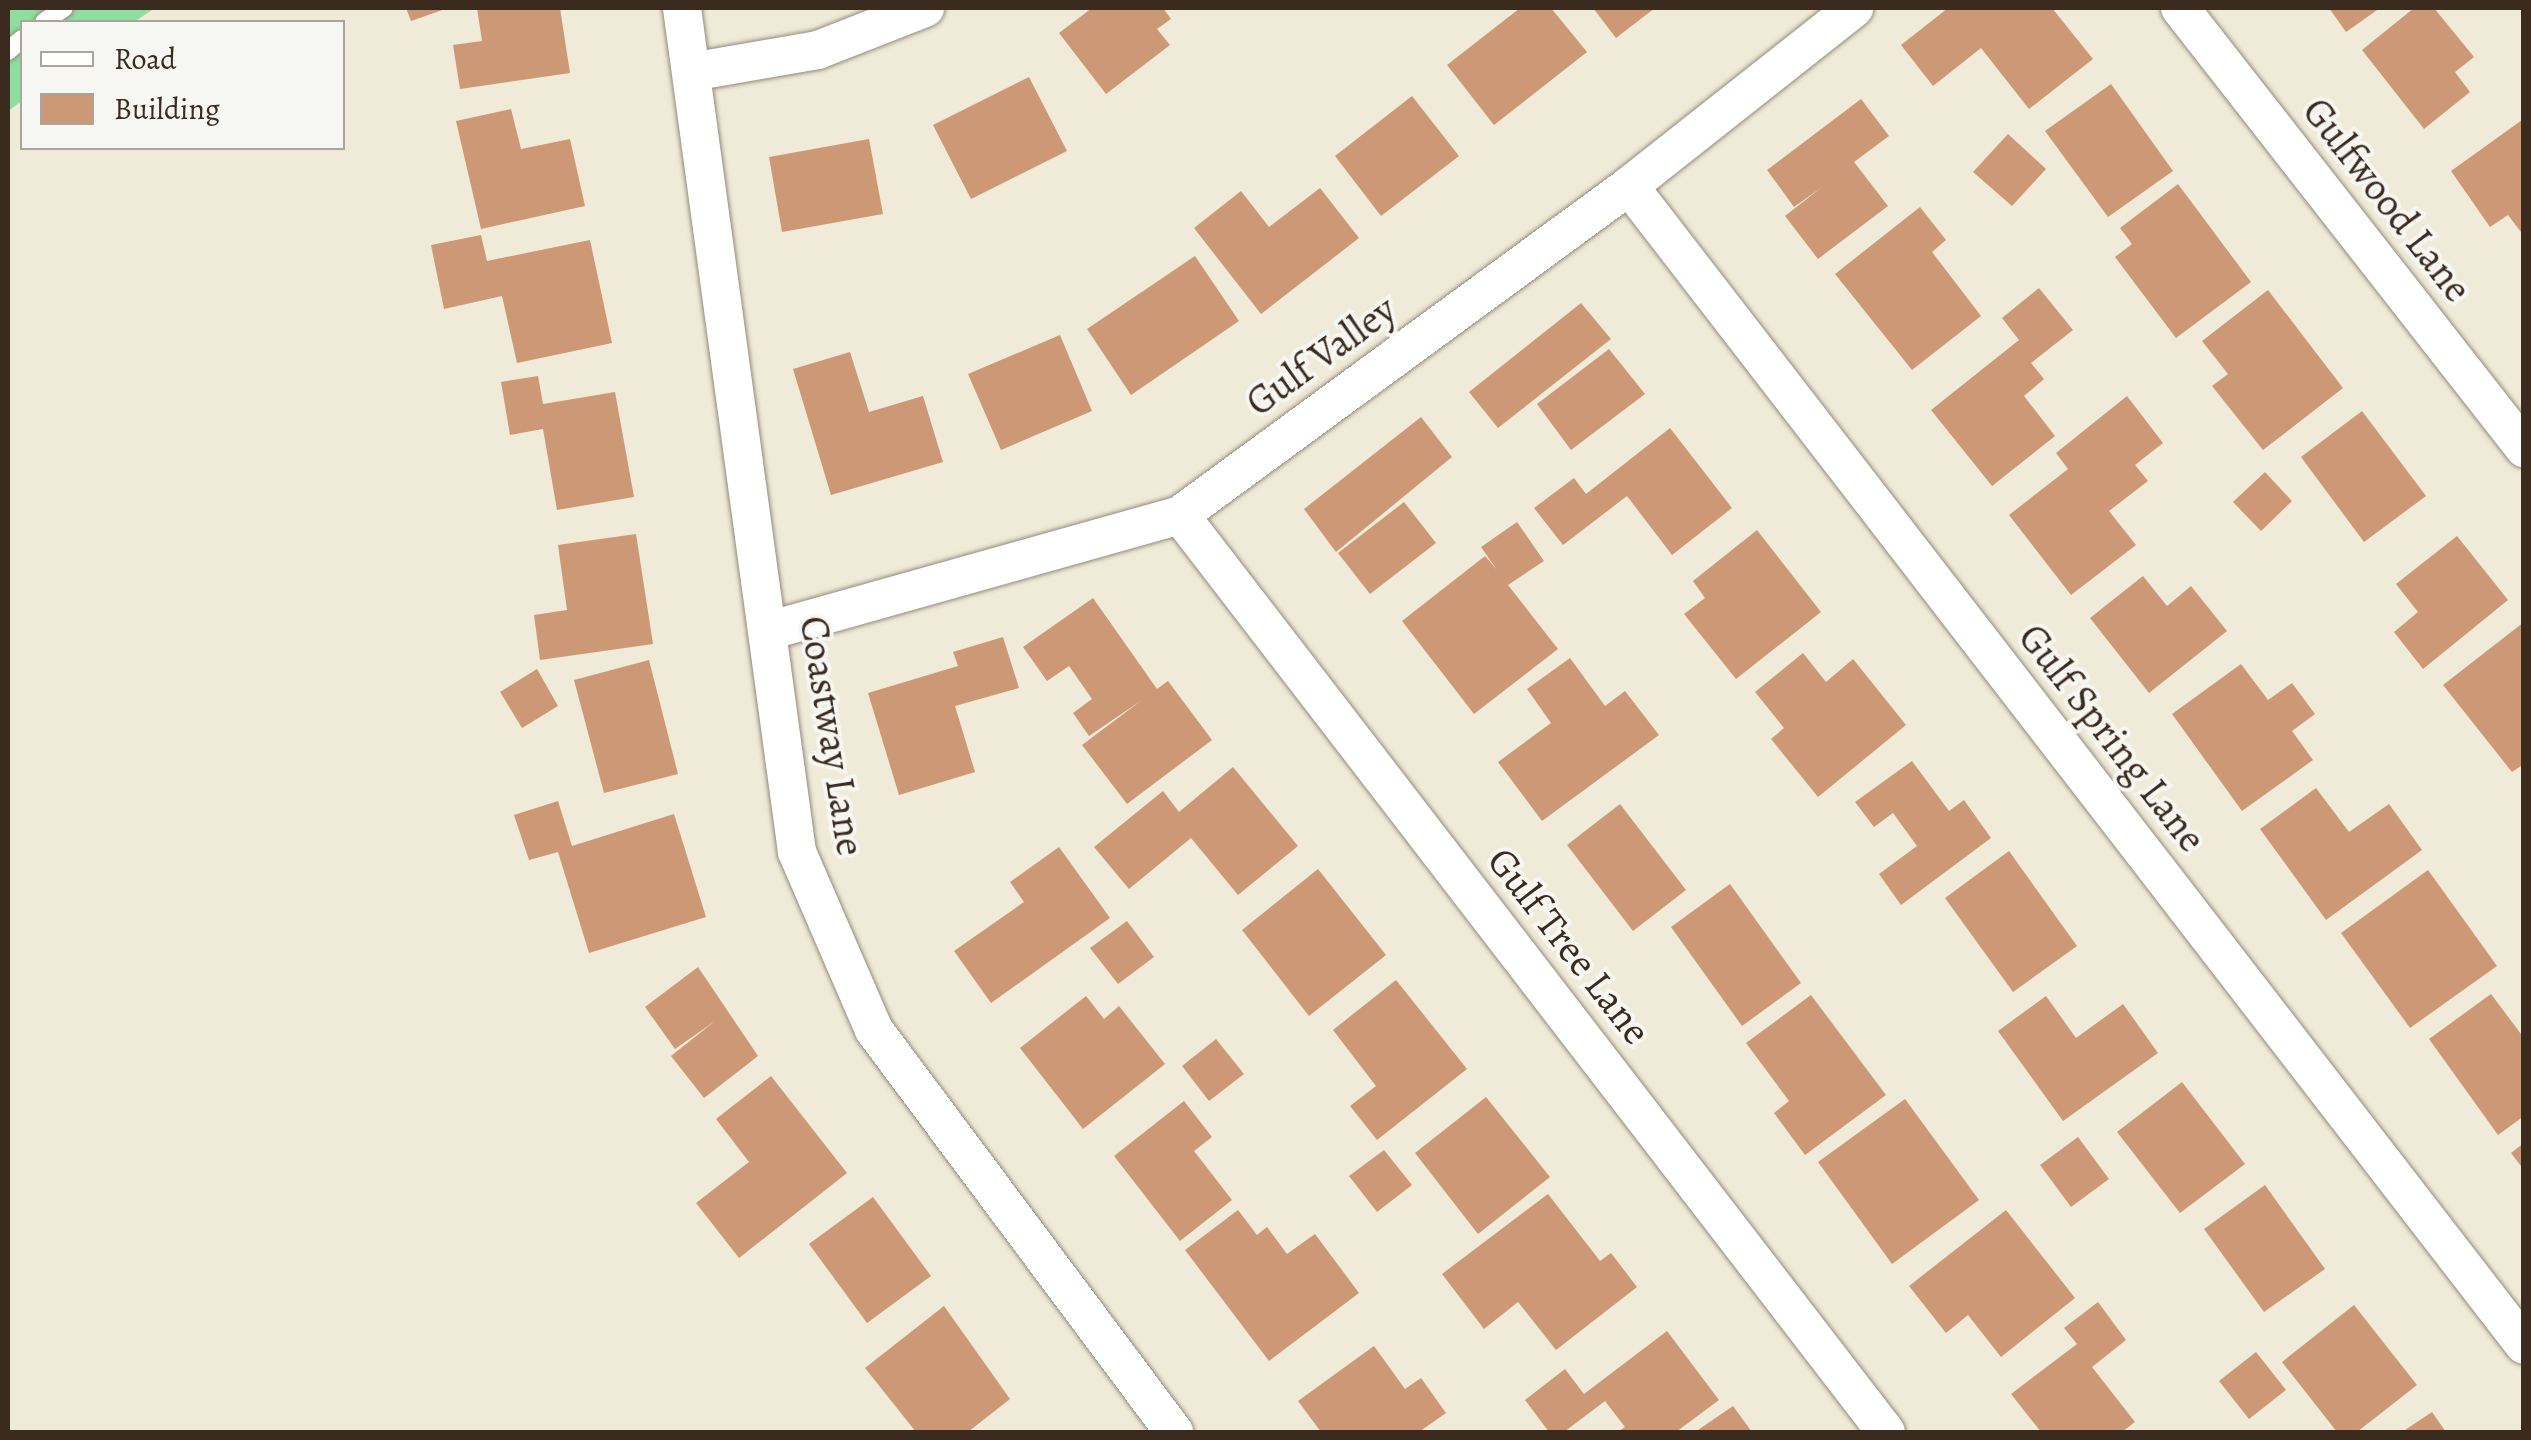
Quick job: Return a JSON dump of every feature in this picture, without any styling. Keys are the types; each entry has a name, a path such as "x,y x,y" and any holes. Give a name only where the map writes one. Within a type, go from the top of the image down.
{"street":[{"name":"Coastway Lane","path":"682,8 797,852 874,1030 1163,1428"},
{"path":"691,72 818,50 924,8"},
{"name":"Gulf Valley","path":"768,630 1180,514 1629,186 1854,8"},
{"name":"Gulfwood Lane","path":"2180,8 2524,448"},
{"name":"Gulf Spring Lane","path":"1629,186 2524,1344"},
{"name":"Gulf Tree Lane","path":"1180,514 1886,1432"}],"green space":[{"path":"8,8 155,8 137,20 20,20 20,102 8,111"}],"building":[{"path":"406,8 448,8 411,21"},
{"path":"477,8 560,8 570,73 460,89 453,45 482,41"},
{"path":"1092,8 1163,8 1171,19 1157,29 1170,45 1106,94 1059,33"},
{"path":"1520,8 1551,8 1587,52 1494,125 1447,65"},
{"path":"1593,8 1655,8 1616,38"},
{"path":"1948,8 2052,8 2093,59 2029,109 1981,48 1933,86 1901,45"},
{"path":"2329,8 2380,8 2346,32"},
{"path":"2414,8 2434,8 2474,57 2455,72 2470,92 2424,129 2362,50"},
{"path":"1029,77 1067,151 971,199 933,125"},
{"path":"2111,84 2173,171 2108,217 2045,131"},
{"path":"1412,96 1459,156 1381,216 1335,156"},
{"path":"1861,99 1889,136 1854,162 1888,206 1818,259 1785,216 1822,187 1794,207 1767,170"},
{"path":"511,109 521,149 570,139 585,206 481,229 456,121"},
{"path":"2522,120 2524,236 2508,215 2490,227 2451,171"},
{"path":"2008,134 2046,169 2012,206 1973,172"},
{"path":"869,139 883,214 782,232 769,157"},
{"path":"2178,184 2251,282 2176,338 2115,257 2132,244 2120,228"},
{"path":"1320,188 1359,238 1261,314 1194,228 1241,191 1269,227"},
{"path":"1920,207 1946,240 1932,252 1981,316 1912,370 1835,274"},
{"path":"481,235 487,261 590,240 612,343 517,363 502,296 444,309 431,245"},
{"path":"1195,256 1239,321 1131,395 1087,329"},
{"path":"2039,288 2073,330 2031,363 2044,379 2024,396 2055,436 1992,486 1931,410 2019,340 2002,318"},
{"path":"2268,290 2343,388 2263,450 2212,386 2228,374 2202,341"},
{"path":"1581,303 1611,339 1498,428 1469,392"},
{"path":"1060,335 1092,411 1001,450 968,374"},
{"path":"1609,349 1645,394 1571,450 1537,404"},
{"path":"850,352 869,412 923,396 943,462 831,495 793,369"},
{"path":"538,376 543,404 615,392 634,497 557,510 543,429 510,435 501,382"},
{"path":"2127,396 2163,443 2135,465 2148,481 2109,511 2136,545 2071,595 2009,515 2068,469 2056,453"},
{"path":"2362,411 2426,496 2364,542 2301,457"},
{"path":"1421,417 1452,457 1336,552 1304,509"},
{"path":"1670,428 1732,508 1672,555 1627,496 1563,545 1534,508 1574,478 1586,494"},
{"path":"2265,472 2292,501 2261,531 2233,502"},
{"path":"1404,502 1436,543 1370,594 1338,553"},
{"path":"1517,522 1544,561 1508,585 1558,649 1474,714 1402,621 1485,556 1497,570 1481,547"},
{"path":"1757,530 1821,612 1736,679 1684,614 1705,598 1693,581"},
{"path":"636,534 653,644 540,660 534,615 567,610 558,545"},
{"path":"2457,536 2508,600 2423,669 2394,632 2418,612 2396,584"},
{"path":"2143,576 2167,606 2191,586 2227,631 2149,693 2090,618"},
{"path":"1093,598 1157,689 1168,681 1212,740 1127,804 1082,745 1142,700 1089,736 1073,713 1092,699 1069,666 1047,681 1023,647"},
{"path":"2524,622 2524,764 2512,772 2443,685"},
{"path":"1003,637 1019,688 955,706 975,772 899,795 868,693 958,666 953,652"},
{"path":"1803,653 1826,682 1853,659 1906,725 1818,797 1771,739 1784,728 1755,692"},
{"path":"1570,658 1605,706 1625,691 1659,735 1542,821 1498,762 1551,723 1527,689"},
{"path":"649,660 678,774 604,793 574,680"},
{"path":"2241,664 2268,700 2292,683 2315,714 2292,731 2313,760 2242,811 2172,714"},
{"path":"537,669 558,706 522,728 500,692"},
{"path":"1912,761 1949,811 1964,800 1991,838 1901,905 1879,874 1917,846 1893,813 1874,827 1855,802"},
{"path":"1233,767 1298,846 1238,895 1191,838 1129,889 1094,847 1163,791 1179,812"},
{"path":"2316,788 2349,832 2389,804 2422,850 2326,920 2260,829"},
{"path":"558,801 572,846 674,814 706,917 589,953 558,852 529,860 514,815"},
{"path":"1620,804 1686,890 1633,931 1567,845"},
{"path":"1059,847 1110,918 991,1003 954,951 1024,902 1010,882"},
{"path":"2009,851 2077,946 2013,992 1945,898"},
{"path":"1318,869 1386,955 1309,1016 1242,930"},
{"path":"2428,870 2497,966 2410,1028 2341,933"},
{"path":"1730,884 1801,983 1742,1026 1671,927"},
{"path":"1127,921 1154,957 1118,984 1090,948"},
{"path":"698,967 758,1056 704,1098 671,1056 715,1021 675,1049 645,1007"},
{"path":"1396,980 1467,1069 1377,1140 1350,1106 1376,1086 1333,1030"},
{"path":"2491,994 2524,1038 2524,1116 2498,1135 2429,1039"},
{"path":"1811,995 1886,1095 1805,1155 1774,1113 1789,1101 1746,1043"},
{"path":"1086,996 1104,1019 1119,1006 1165,1064 1083,1129 1020,1048"},
{"path":"2046,996 2076,1038 2123,1004 2158,1053 2063,1121 1998,1031"},
{"path":"1216,1039 1244,1074 1209,1101 1182,1066"},
{"path":"771,1076 847,1173 739,1258 696,1203 749,1162 716,1119"},
{"path":"2182,1082 2245,1164 2180,1213 2117,1132"},
{"path":"1486,1097 1550,1177 1478,1234 1415,1153"},
{"path":"1905,1099 1979,1200 1892,1264 1818,1162"},
{"path":"1184,1101 1212,1137 1194,1151 1232,1200 1180,1241 1114,1156"},
{"path":"2078,1137 2109,1179 2071,1207 2040,1165"},
{"path":"2524,1143 2524,1170 2511,1153"},
{"path":"1384,1150 1412,1185 1377,1212 1349,1176"},
{"path":"2265,1185 2325,1269 2264,1312 2204,1229"},
{"path":"1548,1194 1600,1261 1611,1253 1637,1287 1556,1350 1518,1302 1484,1329 1442,1274"},
{"path":"873,1197 931,1276 867,1323 809,1244"},
{"path":"1238,1210 1257,1235 1267,1227 1287,1254 1315,1234 1359,1293 1269,1361 1185,1250"},
{"path":"2006,1210 2075,1298 2001,1357 1968,1315 1946,1333 1909,1286"},
{"path":"2098,1302 2126,1340 2092,1367 2135,1422 2122,1432 2041,1432 2011,1394 2077,1344 2064,1328"},
{"path":"2354,1305 2417,1385 2357,1432 2337,1432 2282,1362"},
{"path":"944,1306 1010,1399 968,1432 916,1432 865,1368"},
{"path":"1667,1331 1719,1400 1676,1432 1618,1432 1625,1427 1605,1401 1564,1432 1549,1432 1525,1400 1565,1369 1584,1394"},
{"path":"1374,1346 1405,1389 1421,1378 1446,1413 1419,1432 1321,1432 1298,1401"},
{"path":"2256,1352 2286,1390 2249,1419 2219,1381"},
{"path":"1733,1406 1752,1432 1695,1432"},
{"path":"2432,1412 2446,1432 2402,1432"}]}
